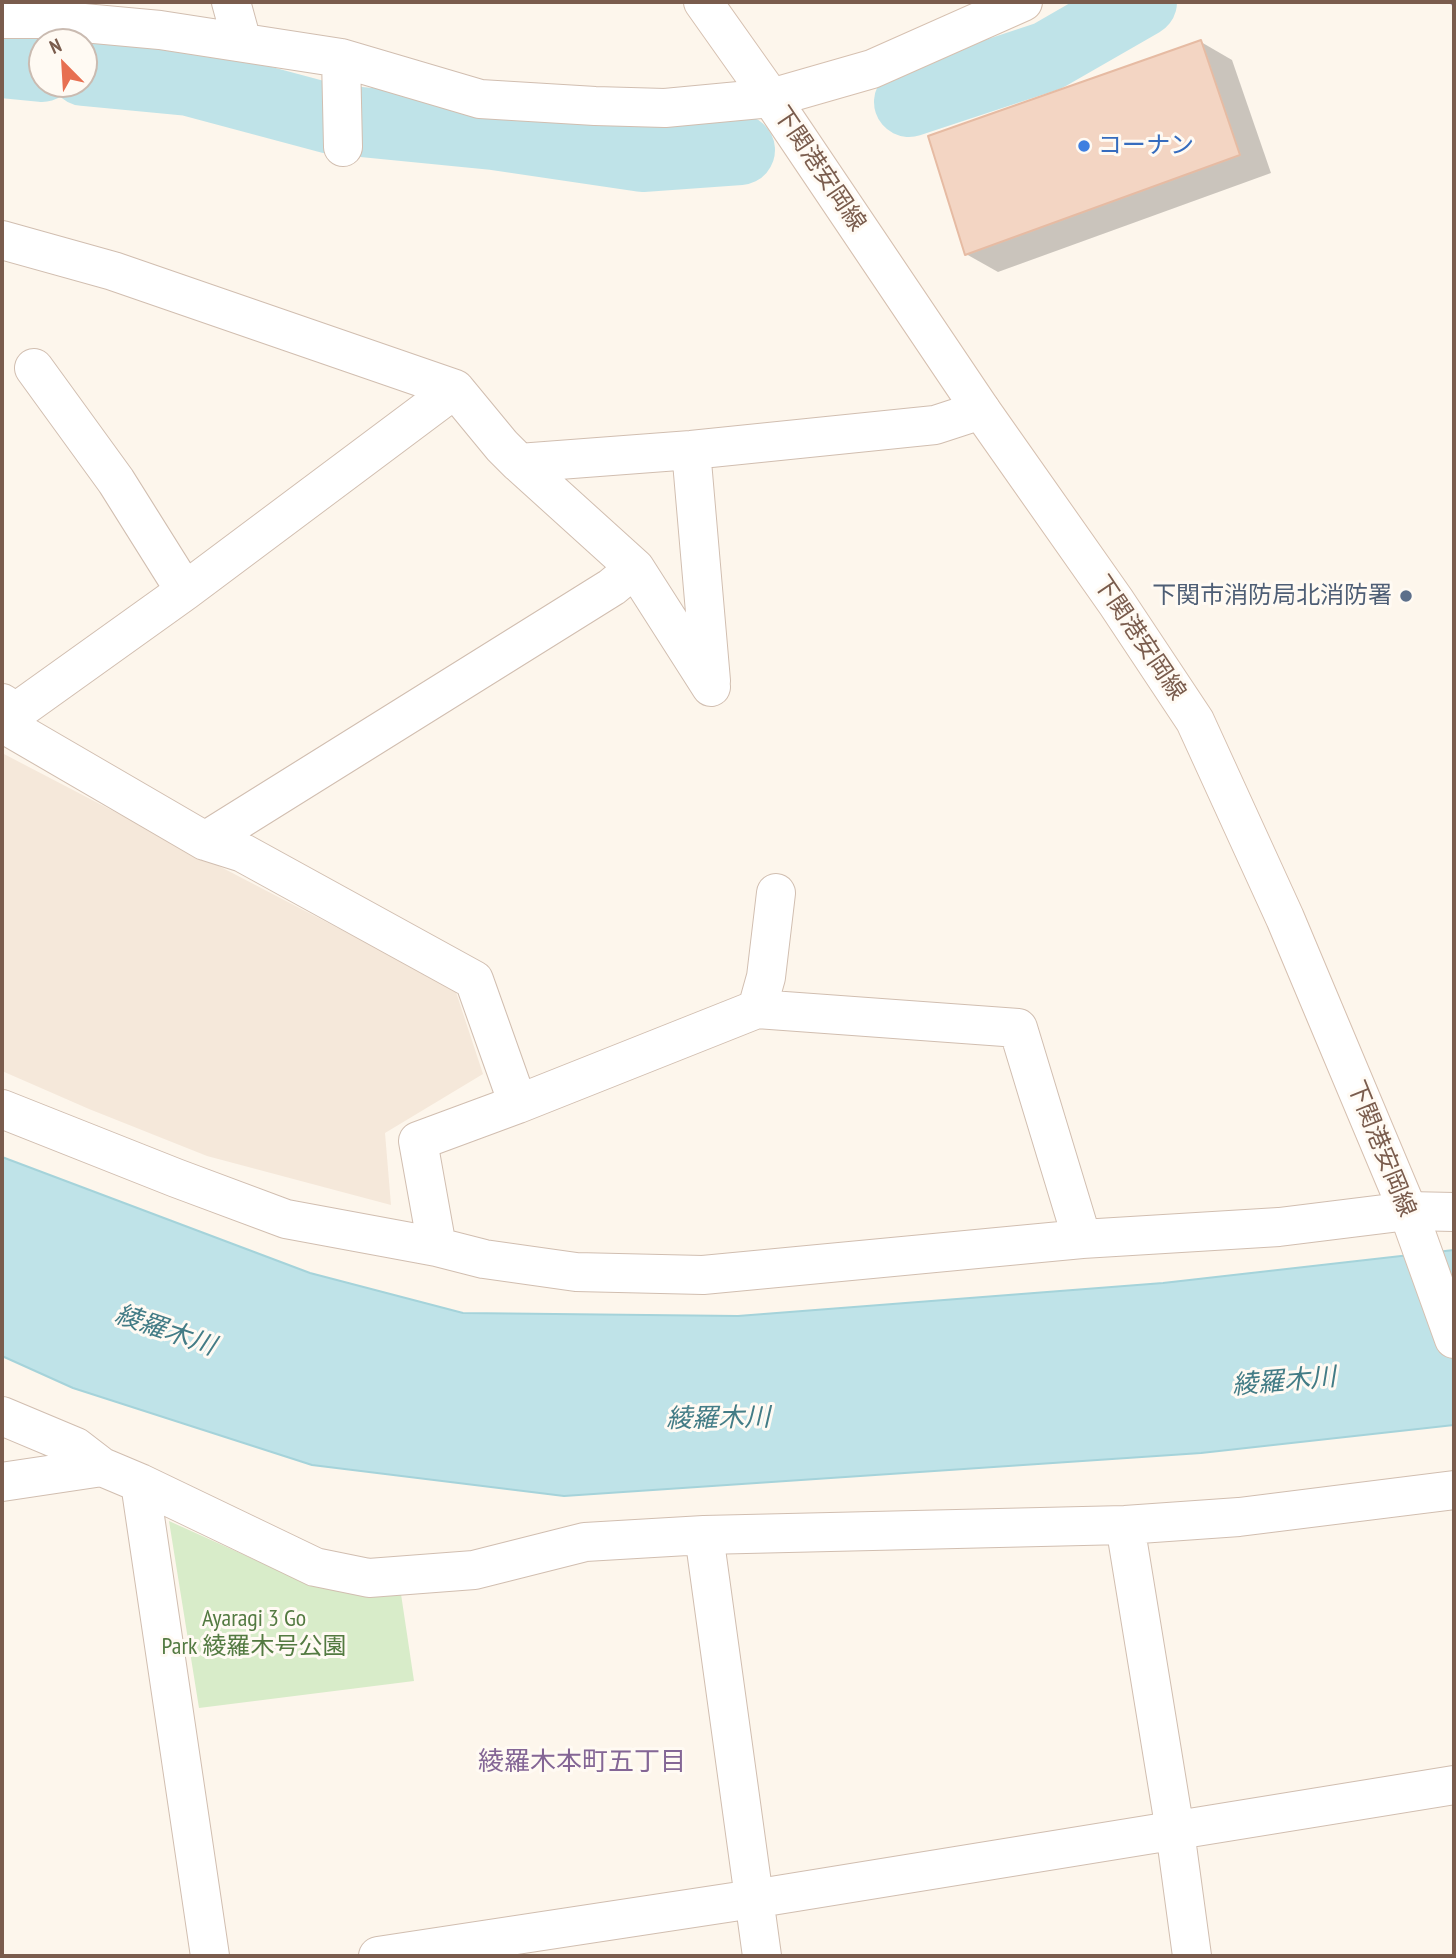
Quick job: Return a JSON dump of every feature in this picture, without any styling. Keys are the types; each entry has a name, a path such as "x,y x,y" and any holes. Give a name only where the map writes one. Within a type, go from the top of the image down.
{"street":[{"path":"231,2 242,42"},
{"name":"下関港安岡線","path":"703,2 1195,721 1285,918 1412,1223 1454,1339"},
{"path":"2,19 40,19 147,28 341,58 481,99 664,108 771,98 872,69 1023,2"},
{"path":"341,58 343,147"},
{"path":"10,252 113,271 455,389 519,463 635,568 711,687 691,450"},
{"path":"34,368 116,481 186,591"},
{"path":"2,703 16,712 186,591 455,389"},
{"path":"519,463 691,450 935,425 981,410"},
{"path":"205,841 600,595 635,568"},
{"path":"2,723 205,841 243,853 474,980 518,1104"},
{"path":"757,1009 766,977 776,893"},
{"path":"437,1247 418,1142 757,1009 1018,1028 1082,1239"},
{"path":"2,1109 286,1219 437,1247 484,1259 576,1272 704,1275 1082,1239 1279,1227 1412,1223 1454,1212"},
{"path":"2,1416 76,1447 102,1468 140,1483 315,1567 369,1578 474,1570 584,1542 704,1535 1125,1525 1239,1517 1454,1490"},
{"path":"2,1482 102,1468"},
{"path":"140,1483 210,1956"},
{"path":"1125,1525 1175,1831 1192,1956"},
{"path":"704,1535 762,1956"},
{"path":"378,1956 753,1899 1454,1785"}],"shaded area":[{"path":"2,753 455,989 483,1074 385,1133 391,1205 207,1156 2,1071"}],"green space":[{"name":"Ayaragi 3 Go Park 綾羅木号公園","path":"169,1521 313,1586 401,1594 414,1681 199,1708"}],"water":[{"name":"綾羅木川","path":"2,1157 310,1273 463,1313 738,1316 1163,1283 1454,1250 1454,1425 1201,1453 564,1496 312,1465 73,1388 2,1356"}],"building":[{"name":"コーナン","path":"1201,40 1240,155 965,255 928,136"}],"waterway":[{"path":"909,102 1048,56 1142,2"},
{"path":"2,63 28,66"},
{"path":"98,72 189,81 331,119 493,135 642,157 740,150"}],"place":[{"name":"コーナン","path":"1084,146"},
{"name":"下関市消防局北消防署","path":"1406,596"}],"district":[{"name":"綾羅木本町五丁目","path":"582,1763"}]}
